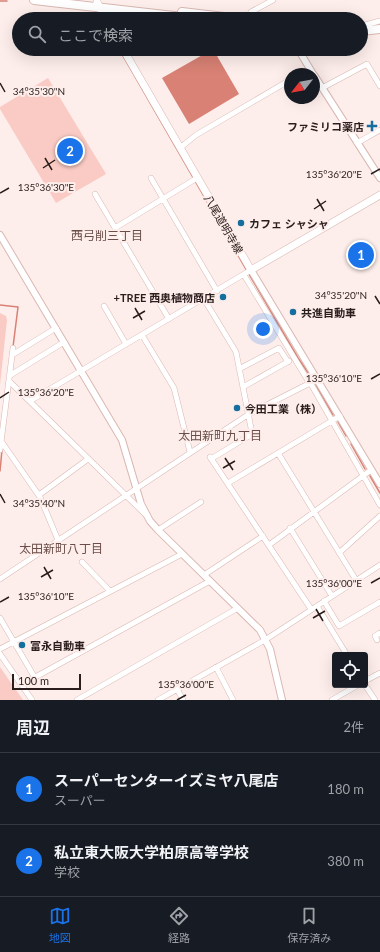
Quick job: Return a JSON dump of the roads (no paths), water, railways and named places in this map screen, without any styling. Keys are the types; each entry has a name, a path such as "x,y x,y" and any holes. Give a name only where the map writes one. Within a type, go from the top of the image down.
{"highway":[{"path":"34,0 97,3 178,12"},
{"path":"87,0 97,3 155,12"},
{"path":"368,27 380,23"},
{"path":"368,29 380,30"}],"main road":[{"path":"97,3 102,12"},
{"name":"八尾道明寺線","path":"127,56 180,148 195,179 251,270"},
{"path":"251,270 380,195"}],"street":[{"path":"250,12 272,0"},
{"path":"302,56 309,68"},
{"path":"322,88 367,64 380,86"},
{"path":"180,148 196,135 284,84"},
{"path":"320,85 380,178"},
{"path":"357,143 380,130"},
{"path":"151,178 217,291"},
{"path":"115,228 195,179"},
{"path":"95,194 169,319"},
{"path":"0,235 122,440 136,488 147,516"},
{"path":"30,401 82,372 126,344 251,270 380,484"},
{"path":"244,275 332,421 380,505"},
{"path":"204,299 236,352 253,436 210,458 312,609"},
{"path":"104,306 126,344"},
{"path":"12,355 56,328"},
{"path":"142,335 174,388 190,452"},
{"path":"9,378 64,342"},
{"path":"0,450 12,348"},
{"path":"239,370 279,348 288,362"},
{"path":"243,387 294,358"},
{"path":"9,378 124,496 147,516 158,530 260,630 270,650 282,700"},
{"path":"0,578 249,414 318,379"},
{"path":"228,483 340,416"},
{"path":"1,441 39,495 58,540"},
{"path":"278,453 356,580"},
{"path":"39,495 88,459"},
{"path":"269,545 290,528 372,470"},
{"path":"158,530 201,502"},
{"path":"339,553 380,516"},
{"path":"290,528 332,596"},
{"path":"204,575 263,536"},
{"path":"0,649 182,554"},
{"path":"82,562 110,591"},
{"path":"158,700 266,640 380,565"},
{"path":"21,685 210,581"},
{"path":"324,601 340,626 380,602"},
{"path":"317,606 345,652"},
{"path":"77,700 238,608"},
{"path":"0,618 35,678"},
{"path":"377,640 375,636 380,633"},
{"path":"0,654 32,700"},
{"path":"216,667 233,700"},
{"path":"368,679 380,673"},
{"path":"332,700 353,688"},
{"path":"367,688 375,700"},
{"path":"177,689 183,700"}],"waterway":[{"path":"0,1 7,1"},
{"path":"123,56 247,271"},
{"path":"249,274 298,358 311,377"},
{"path":"0,305 18,307 13,347"},
{"path":"316,385 333,415"},
{"path":"338,422 346,436"},
{"path":"351,444 365,469"},
{"path":"0,471 2,450"},
{"path":"370,476 380,493"}],"place":[{"name":"ファミリコ薬店","path":"372,126"},
{"name":"私立東大阪大学柏原高等学校","path":"70,151"},
{"name":"カフェ シャシャ","path":"241,223"},
{"name":"スーパーセンターイズミヤ八尾店","path":"361,255"},
{"name":"+TREE 西奥植物商店","path":"223,297"},
{"name":"共進自動車","path":"293,312"},
{"name":"今田工業（株）","path":"237,408"},
{"name":"富永自動車","path":"22,645"}],"district":[{"name":"西弓削三丁目","path":"107,235"},
{"name":"太田新町九丁目","path":"220,435"},
{"name":"太田新町八丁目","path":"61,548"}]}
